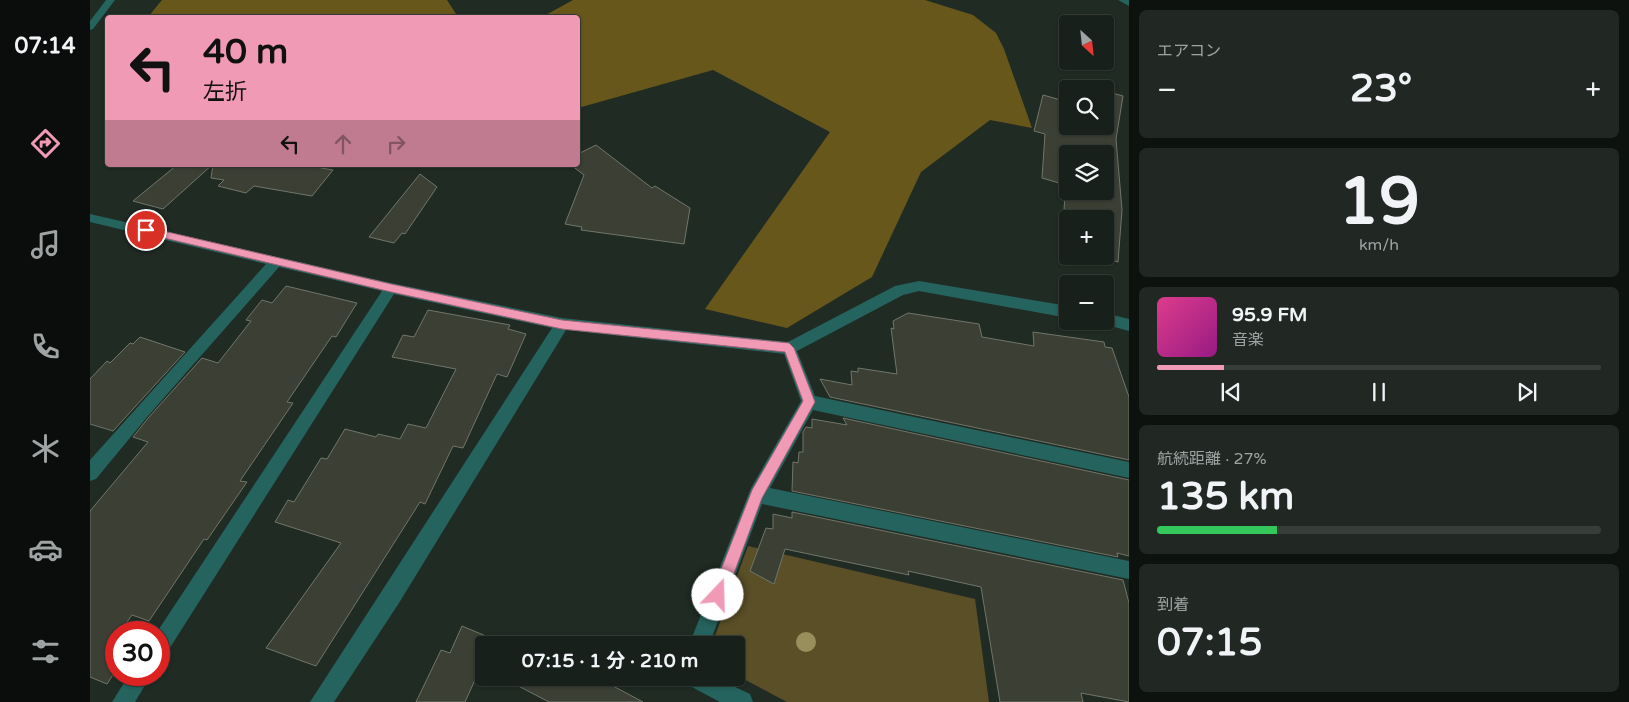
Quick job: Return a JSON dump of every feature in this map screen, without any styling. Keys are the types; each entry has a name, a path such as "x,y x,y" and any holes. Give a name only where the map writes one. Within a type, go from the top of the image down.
{"street":[{"path":"90,27 111,0"},
{"path":"1122,0 1129,3"},
{"path":"90,218 278,260 391,288 562,324 789,348 900,290 919,286 1059,310"},
{"path":"90,473 142,411 278,260"},
{"path":"170,630 391,288"},
{"path":"1114,321 1129,325"},
{"path":"321,702 392,596 562,324"},
{"path":"702,636 757,494 809,402 789,348"},
{"path":"809,402 1129,470"},
{"path":"757,494 1129,570"},
{"path":"123,702 134,686"},
{"path":"711,686 742,702"}],"shaded area":[{"path":"162,0 447,0 457,15 150,15"},
{"path":"573,0 925,0 973,15 996,33 1004,49 1032,128 990,120 921,172 872,277 787,328 705,309 830,132 713,70 580,107 580,15 546,15"},
{"path":"748,546 975,599 989,702 787,702 745,680 745,636 715,636"}],"building":[{"path":"1114,94 1123,96 1116,139 1122,210 1118,262 1114,261 1114,210 1064,209 1065,200 1114,200 1114,145 1059,145 1059,183 1042,178 1045,134 1034,131 1043,95 1059,99 1059,135 1114,135"},
{"path":"596,145 652,188 655,186 690,208 684,244 581,230 582,227 565,224 584,175 574,167 580,167 580,153"},
{"path":"175,167 210,167 163,209 133,201"},
{"path":"213,167 316,167 333,170 312,196 254,186 246,193 218,186 224,180 211,178"},
{"path":"420,174 437,187 405,234 402,233 394,243 369,237"},
{"path":"286,286 357,303 336,337 332,336 287,402 293,403 240,481 247,482 207,540 204,539 149,621 132,615 128,621 105,621 105,683 90,677 90,511 148,442 133,437 149,417 202,358 218,363 251,321 246,320 262,300 272,303"},
{"path":"428,310 510,325 508,329 526,334 507,377 497,374 463,448 453,446 425,504 420,502 316,666 266,648 341,543 275,522 288,500 294,502 321,458 327,459 345,429 376,437 378,434 400,439 408,424 426,428 456,369 392,357 403,335 414,337"},
{"path":"908,313 979,324 982,337 1034,346 1033,332 1104,342 1105,347 1112,348 1129,397 1129,460 830,397 820,379 852,385 851,371 858,372 858,368 897,374 891,328 894,329 893,321"},
{"path":"140,337 185,352 113,431 90,424 90,379 107,361 110,363 130,343 133,344"},
{"path":"843,418 1129,480 1129,556 1117,553 1118,557 792,491 793,462 798,463 799,452 803,452 803,432 806,427 812,428 812,419 847,425"},
{"path":"792,512 1123,580 1129,603 1129,702 1081,693 1083,702 1000,702 981,587 908,571 909,575 785,549 774,584 750,571 766,528 773,529 773,514 792,518"},
{"path":"462,626 486,636 475,636 475,680 465,702 416,702 441,650 450,653"},
{"path":"518,686 613,686 643,702 549,702"}],"route":[{"path":"146,230 391,288 562,324 789,348 809,402 757,494 718,595"}]}
